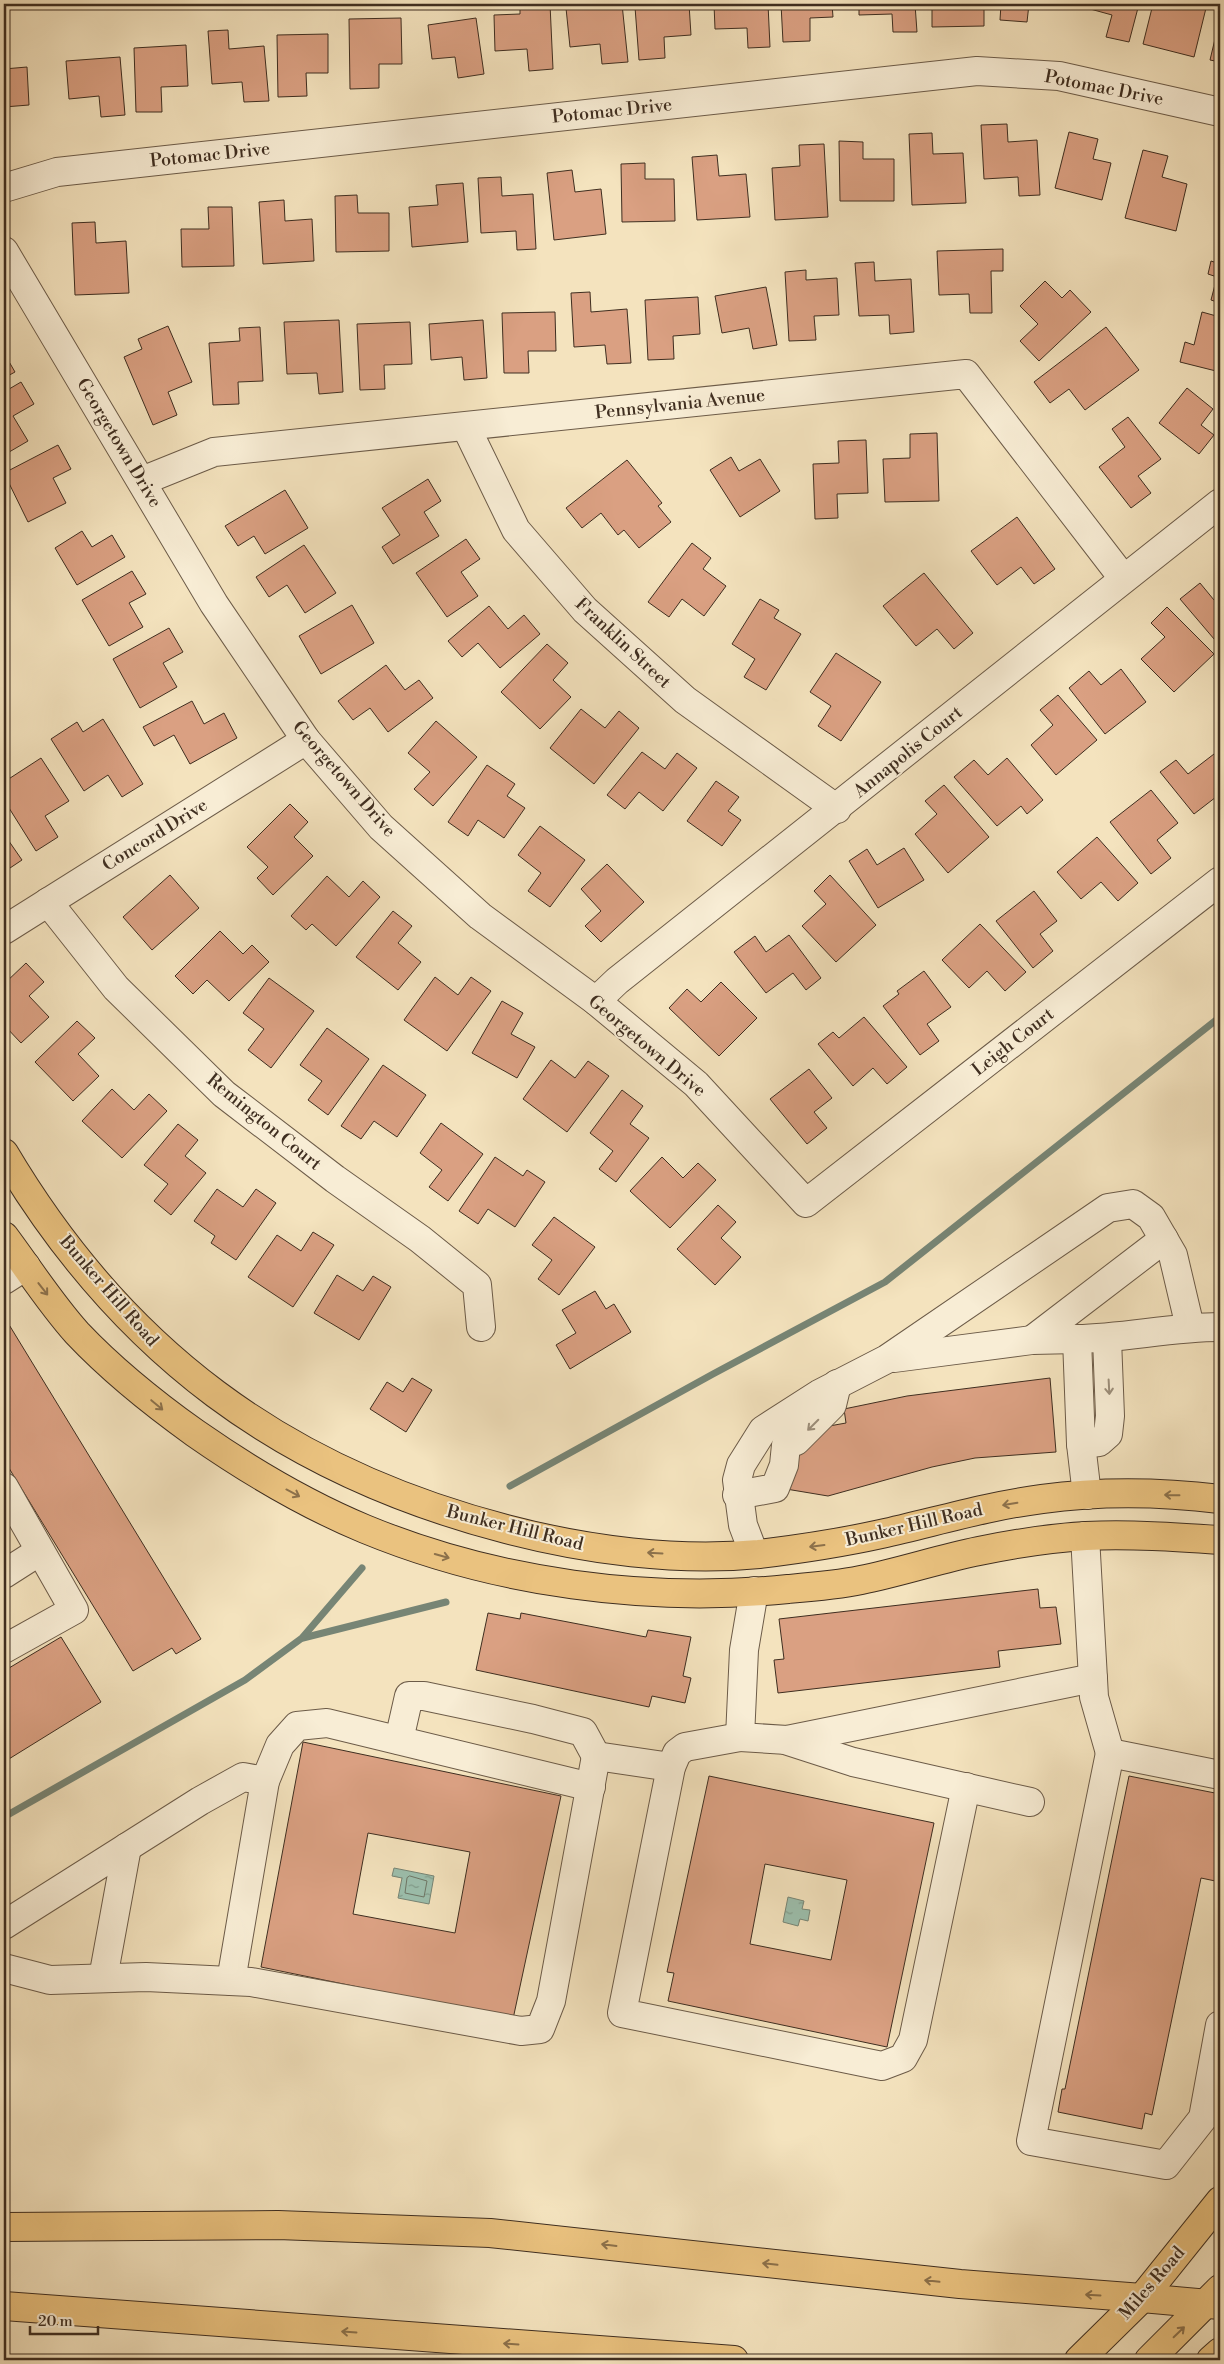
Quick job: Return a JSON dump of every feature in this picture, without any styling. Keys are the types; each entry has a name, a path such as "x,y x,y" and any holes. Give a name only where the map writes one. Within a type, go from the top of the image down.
{"main road":[{"name":"Bunker Hill Road","path":"4,1153 74,1255 127,1317 192,1378 238,1411 308,1454 366,1483 465,1518 541,1538 586,1546 643,1552 702,1555 754,1554 828,1545 1043,1498 1087,1495 1194,1496 1220,1499"},
{"path":"4,1236 15,1273 119,1373 166,1412 267,1480 350,1522 416,1548 469,1563 545,1580 640,1591 709,1593 754,1591 858,1580 979,1551 1085,1536 1220,1540"},
{"path":"1085,1536 1087,1495"},
{"path":"754,1554 754,1591"},
{"name":"Miles Road","path":"1088,2352 1142,2298 1220,2201"},
{"path":"4,2227 278,2225 490,2232 960,2284 1142,2298 1216,2300"},
{"path":"1150,2360 1216,2300"},
{"path":"4,2306 734,2360"},
{"path":"1210,2360 1220,2352"}],"street":[{"name":"Potomac Drive","path":"4,188 57,172 977,71 1059,76 1220,112"},
{"name":"Georgetown Drive","path":"4,251 142,480 214,604 306,740 381,827 480,916 596,1001 696,1084 806,1204"},
{"name":"Pennsylvania Avenue","path":"142,480 214,452 966,374 1124,578"},
{"name":"Franklin Street","path":"466,427 516,530 585,610 685,700 837,809"},
{"name":"Annapolis Court","path":"596,1001 616,981 837,809 1220,503"},
{"name":"Concord Drive","path":"4,930 306,740"},
{"name":"Leigh Court","path":"806,1204 1220,881"},
{"name":"Remington Court","path":"48,902 116,988 224,1094 335,1179 420,1239 477,1285 481,1327"},
{"path":"754,1554 743,1525 737,1495 737,1480 741,1465 763,1430 837,1384 887,1359 1108,1208 1133,1204 1151,1217 1173,1255 1190,1327"},
{"path":"1032,1340 1164,1239"},
{"path":"887,1359 1032,1340 1107,1339 1190,1327 1220,1327"},
{"path":"1077,1339 1081,1444 1087,1495"},
{"path":"1081,1444 1099,1442 1108,1434 1110,1416 1107,1339"},
{"path":"737,1495 774,1488 784,1464 786,1445 796,1441 832,1404 837,1384"},
{"path":"4,1649 74,1610 7,1499"},
{"path":"1085,1536 1094,1697 1110,1753 1031,2141 1166,2165 1202,2118 1220,2025"},
{"path":"4,1574 40,1551"},
{"path":"740,1737 744,1650 754,1591"},
{"path":"787,1740 1093,1678"},
{"path":"4,1968 50,1980 146,1977 251,1982 371,2002 522,2031 540,2029 551,2001 596,1756 583,1732 534,1719 424,1696 410,1696 399,1740"},
{"path":"231,1981 265,1781 280,1745 297,1726 327,1723 590,1787"},
{"path":"966,1788 913,2040 903,2058 882,2066 622,2013 671,1767 677,1753 686,1747 740,1737 787,1740 853,1762 1030,1802"},
{"path":"1110,1753 1220,1775"},
{"path":"596,1756 671,1767"},
{"path":"4,1924 200,1801 243,1777 265,1781"},
{"path":"103,1978 127,1847"}],"water":[{"path":"394,1868 434,1876 429,1904 398,1898 402,1878 392,1876"},
{"path":"788,1897 804,1901 802,1909 810,1910 808,1921 800,1919 798,1926 783,1922"}],"building":[{"path":"520,4 550,4 553,69 529,71 527,49 495,51 494,15 520,14"},
{"path":"622,4 628,62 602,64 600,44 570,47 566,8"},
{"path":"689,4 691,35 664,37 665,58 639,60 635,7"},
{"path":"714,4 768,4 770,47 748,48 747,28 715,29"},
{"path":"781,4 832,4 833,17 810,18 810,41 783,42"},
{"path":"859,4 915,4 917,32 893,32 892,14 859,15"},
{"path":"932,4 984,4 984,26 932,27"},
{"path":"1001,4 1029,4 1027,22 1000,20"},
{"path":"1084,4 1139,4 1129,42 1106,37 1112,15 1083,7"},
{"path":"1153,4 1207,4 1194,57 1143,44"},
{"path":"401,18 402,64 379,64 379,88 350,89 349,19"},
{"path":"476,18 484,74 458,78 455,57 432,59 428,25"},
{"path":"1220,18 1220,62 1210,60"},
{"path":"228,30 229,49 264,46 269,101 244,102 242,82 212,84 208,31"},
{"path":"328,34 328,73 306,73 307,96 278,97 277,35"},
{"path":"186,45 188,86 161,87 162,112 136,112 134,48"},
{"path":"120,57 125,115 101,117 99,96 69,99 66,61"},
{"path":"27,67 29,105 4,107 4,69"},
{"path":"1007,124 1008,142 1037,140 1040,195 1019,196 1018,177 984,179 981,125"},
{"path":"1069,132 1098,139 1093,159 1111,163 1102,200 1055,188"},
{"path":"932,133 933,154 963,153 966,203 912,205 909,134"},
{"path":"839,141 863,142 863,159 894,159 894,201 840,201"},
{"path":"824,144 828,217 775,220 772,168 800,166 799,145"},
{"path":"1143,150 1168,156 1162,177 1187,184 1176,231 1125,218"},
{"path":"717,155 719,176 746,174 750,217 697,220 692,157"},
{"path":"645,163 645,179 674,179 675,221 622,222 621,164"},
{"path":"572,170 575,192 601,189 606,234 554,240 547,173"},
{"path":"501,177 502,196 533,194 536,249 517,250 516,231 481,233 478,178"},
{"path":"463,183 468,242 412,247 409,207 438,205 436,185"},
{"path":"357,195 358,213 389,213 389,251 336,252 335,196"},
{"path":"284,200 285,221 312,219 314,261 263,264 259,202"},
{"path":"208,207 232,207 234,266 182,267 181,229 209,229"},
{"path":"95,222 96,243 126,241 129,293 75,295 72,223"},
{"path":"1003,249 1003,271 991,271 992,313 970,313 969,294 939,295 937,251"},
{"path":"1211,261 1220,264 1220,303 1211,300 1217,277 1208,274"},
{"path":"874,262 875,281 911,279 914,332 890,334 889,315 859,316 855,263"},
{"path":"806,270 806,280 837,278 839,315 814,316 816,340 789,341 785,272"},
{"path":"1045,281 1062,298 1070,290 1091,312 1039,361 1020,341 1038,324 1020,306"},
{"path":"766,287 777,345 753,349 749,328 722,333 715,296"},
{"path":"590,292 591,312 627,309 631,363 607,364 605,345 574,347 571,293"},
{"path":"698,297 700,334 673,336 674,359 648,360 645,300"},
{"path":"555,312 556,351 528,351 529,373 504,373 502,313"},
{"path":"1202,312 1220,317 1220,372 1180,362 1185,342 1194,345"},
{"path":"339,320 343,392 319,394 317,373 287,374 284,322"},
{"path":"483,320 487,378 464,380 462,357 431,360 429,324"},
{"path":"410,322 412,364 384,365 385,389 360,390 357,324"},
{"path":"168,326 192,382 168,392 177,415 153,425 124,357 142,349 138,339"},
{"path":"260,327 263,381 238,382 239,404 213,405 209,343 240,341 239,328"},
{"path":"1106,327 1139,370 1085,410 1069,389 1050,403 1034,382"},
{"path":"4,353 15,372 4,378"},
{"path":"21,382 34,404 13,416 28,441 4,455 4,392"},
{"path":"1187,388 1213,409 1201,425 1214,435 1199,454 1159,423"},
{"path":"1128,417 1161,459 1138,476 1151,493 1131,508 1099,467 1125,447 1112,429"},
{"path":"937,433 939,501 885,502 883,459 910,458 910,434"},
{"path":"866,440 868,493 837,494 838,518 815,519 813,464 839,463 838,441"},
{"path":"58,445 71,469 53,478 66,503 28,522 4,473"},
{"path":"731,457 739,471 760,459 780,491 740,517 710,470"},
{"path":"627,460 662,503 658,506 671,522 639,548 624,530 618,535 601,513 582,528 566,508"},
{"path":"428,479 441,501 424,512 439,536 393,564 382,547 400,535 382,508"},
{"path":"285,490 308,528 265,554 254,536 238,546 225,526"},
{"path":"1017,517 1055,569 1034,584 1021,567 997,585 971,551"},
{"path":"82,531 92,547 112,535 125,557 77,585 55,548"},
{"path":"466,539 480,559 461,572 478,596 447,617 416,573"},
{"path":"692,543 711,558 703,569 726,586 704,616 682,599 669,617 648,602"},
{"path":"304,545 336,593 305,613 287,585 269,597 256,577"},
{"path":"132,571 146,594 129,603 143,627 109,646 82,600"},
{"path":"924,573 973,633 954,649 937,629 916,646 883,606"},
{"path":"1200,583 1214,600 1220,595 1220,646 1180,599"},
{"path":"760,599 779,610 774,618 801,634 766,690 744,677 755,659 732,644"},
{"path":"352,605 374,643 321,674 299,636"},
{"path":"489,606 508,629 524,615 540,634 500,668 478,643 462,657 448,641"},
{"path":"1167,607 1214,654 1174,692 1141,659 1165,637 1151,623"},
{"path":"169,628 183,652 163,663 177,687 140,708 113,659"},
{"path":"547,644 568,663 553,680 571,697 540,729 501,692"},
{"path":"836,653 881,682 841,741 818,726 831,706 810,692"},
{"path":"386,665 405,690 419,680 433,698 388,732 370,708 353,720 338,701"},
{"path":"1121,669 1146,702 1105,734 1069,688 1089,671 1101,685"},
{"path":"1058,695 1097,740 1056,775 1031,745 1053,725 1040,710"},
{"path":"192,701 204,724 224,713 237,738 190,764 174,735 154,746 143,727"},
{"path":"581,709 605,728 619,711 639,728 594,784 550,748"},
{"path":"103,719 143,784 122,797 108,775 84,791 51,739 77,722 83,732"},
{"path":"436,721 477,757 433,806 414,789 430,772 408,753"},
{"path":"642,752 665,769 677,753 697,768 663,811 639,792 625,809 607,795"},
{"path":"1214,754 1220,761 1220,802 1216,797 1194,814 1160,772 1176,760 1188,774"},
{"path":"41,758 69,801 45,816 58,837 36,851 4,800 4,782"},
{"path":"1007,758 1043,800 1027,814 1021,806 997,826 954,777 974,760 988,775"},
{"path":"487,765 515,784 507,796 525,808 504,838 478,820 468,836 448,822"},
{"path":"716,781 739,797 728,811 741,820 722,846 687,821"},
{"path":"944,785 989,837 948,873 915,834 937,814 925,801"},
{"path":"1151,790 1178,823 1157,840 1171,858 1151,874 1110,822"},
{"path":"290,804 308,822 294,837 313,856 273,895 257,878 268,867 247,847"},
{"path":"540,826 585,860 550,907 528,891 541,873 518,855"},
{"path":"4,834 22,860 4,872"},
{"path":"1097,837 1138,883 1118,901 1101,882 1081,899 1057,872"},
{"path":"904,848 924,880 878,908 849,861 867,849 877,865"},
{"path":"607,864 644,902 601,942 585,926 601,911 581,889"},
{"path":"170,875 199,908 152,950 123,917"},
{"path":"830,875 876,925 836,962 802,926 826,904 814,891"},
{"path":"327,876 349,897 363,881 380,897 336,946 312,924 306,930 291,916"},
{"path":"1034,891 1057,921 1040,934 1053,951 1033,968 996,921"},
{"path":"393,911 412,926 398,943 421,962 398,990 356,957"},
{"path":"980,924 1026,972 1005,991 987,971 969,988 942,960"},
{"path":"220,931 243,954 252,945 269,962 229,1001 207,980 193,994 175,976"},
{"path":"789,935 821,978 806,990 793,973 766,993 734,952 755,936 766,952"},
{"path":"26,963 44,982 29,996 49,1017 21,1043 4,1025 4,984"},
{"path":"924,971 951,1007 927,1024 939,1041 920,1055 883,1006 899,994 897,991"},
{"path":"435,977 458,995 471,977 491,991 447,1051 404,1020"},
{"path":"269,978 314,1011 271,1068 248,1050 264,1029 243,1013"},
{"path":"721,982 757,1018 719,1056 669,1008 687,989 701,1002"},
{"path":"502,1001 523,1013 511,1034 535,1047 517,1078 472,1053"},
{"path":"864,1017 907,1067 887,1084 873,1068 853,1086 818,1044 833,1032 839,1038"},
{"path":"77,1021 95,1038 78,1054 99,1076 73,1101 35,1062"},
{"path":"327,1028 369,1059 328,1115 308,1100 322,1081 300,1065"},
{"path":"551,1060 575,1078 588,1061 609,1076 567,1132 523,1099"},
{"path":"383,1065 426,1095 397,1137 374,1121 361,1139 341,1126"},
{"path":"809,1069 832,1098 814,1112 827,1128 807,1144 770,1099"},
{"path":"112,1089 134,1110 149,1094 167,1111 122,1158 82,1121"},
{"path":"622,1090 643,1106 630,1124 649,1138 616,1182 599,1169 613,1151 590,1133"},
{"path":"441,1123 483,1154 448,1201 429,1187 442,1170 420,1153"},
{"path":"178,1124 198,1140 185,1156 206,1173 171,1215 154,1201 168,1184 144,1165"},
{"path":"495,1157 523,1176 527,1170 545,1182 515,1227 488,1209 478,1224 459,1211"},
{"path":"662,1157 683,1178 698,1163 716,1180 670,1228 630,1191"},
{"path":"217,1189 243,1207 256,1189 276,1203 236,1260 211,1243 215,1236 194,1221"},
{"path":"718,1205 736,1222 721,1238 741,1257 715,1285 677,1249"},
{"path":"554,1217 595,1247 559,1295 538,1279 552,1260 532,1245"},
{"path":"313,1232 334,1245 293,1307 248,1277 277,1235 301,1251"},
{"path":"337,1275 363,1291 373,1276 391,1287 359,1340 314,1313"},
{"path":"595,1291 606,1309 614,1304 631,1332 570,1369 556,1345 576,1333 562,1310"},
{"path":"8,1323 201,1639 176,1654 172,1648 133,1671 4,1460 4,1325"},
{"path":"412,1378 432,1390 406,1432 370,1409 387,1382 403,1392"},
{"path":"1050,1378 1056,1452 975,1458 932,1467 828,1496 786,1489 795,1447 818,1439 818,1428 846,1423 844,1409 907,1396"},
{"path":"1038,1589 1040,1608 1056,1607 1061,1644 998,1651 1000,1667 778,1693 774,1660 784,1659 779,1619"},
{"path":"488,1613 520,1619 521,1613 646,1637 648,1630 691,1637 683,1676 691,1678 685,1703 652,1696 649,1707 476,1670"},
{"path":"61,1637 101,1702 4,1762 4,1671"},
{"path":"303,1742 561,1796 513,2019 261,1967","holes":["368,1833 470,1852 455,1933 353,1914"]},
{"path":"709,1776 934,1823 887,2047 668,2001 674,1973 667,1972","holes":["765,1864 847,1880 831,1960 750,1944"]},
{"path":"1129,1776 1220,1794 1220,1882 1201,1878 1152,2115 1145,2113 1142,2129 1058,2112 1062,2089 1065,2089"}],"waterway":[{"path":"510,1486 885,1282 1220,1017"},
{"path":"4,1817 245,1680 302,1638 362,1568"},
{"path":"303,1638 446,1602"}]}
